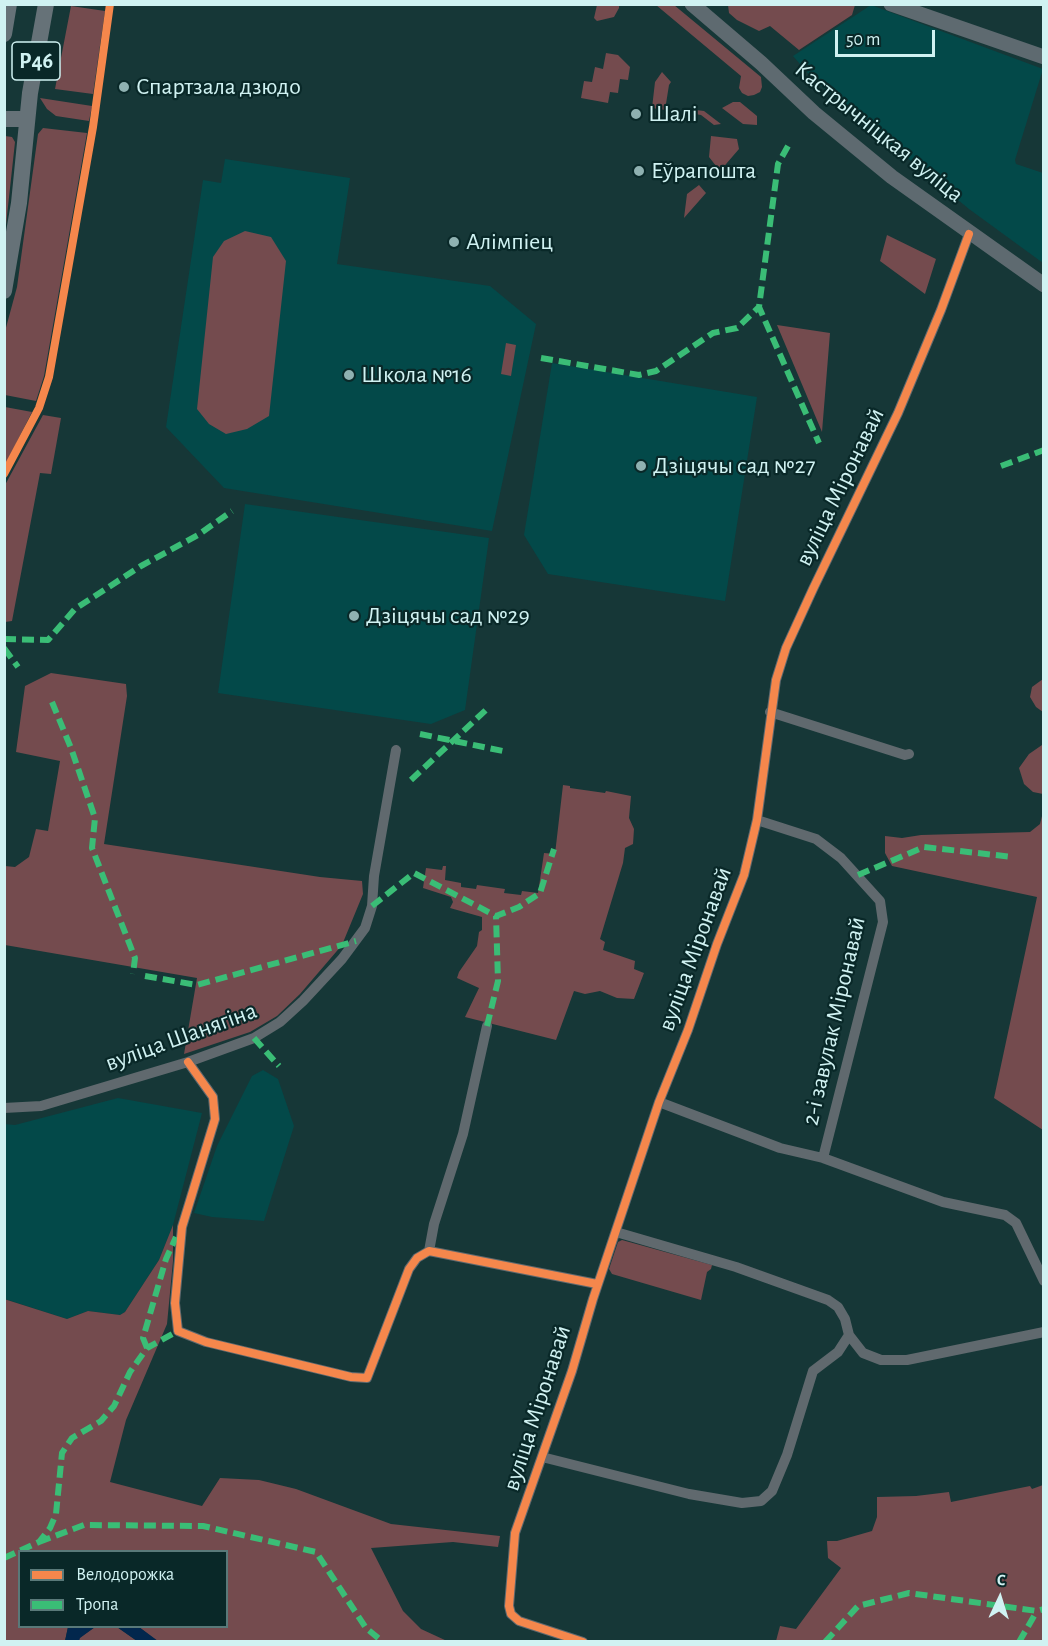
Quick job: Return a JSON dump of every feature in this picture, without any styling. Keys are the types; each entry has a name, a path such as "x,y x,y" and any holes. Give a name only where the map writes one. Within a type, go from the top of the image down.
{"main road":[{"name":"Р46","path":"4,34 9,4"},
{"name":"Р46","path":"4,291 19,202 27,119 46,4"},
{"path":"891,4 1044,57"},
{"name":"Кастрычніцкая вуліца","path":"701,7 814,113 864,155 969,234 1044,285"},
{"path":"4,119 27,119"}],"street":[{"name":"вуліца Міронавай","path":"583,1641 519,1621 511,1614 509,1606 515,1533 572,1371 597,1284 659,1102 688,1030 717,944 744,875 757,820 770,712 776,680 786,648 898,413 941,310 969,234"},
{"path":"770,712 905,755 909,754"},
{"name":"вуліца Шанягіна","path":"4,1108 41,1106 188,1062 254,1038 280,1022 326,976 365,928 372,906 374,876 396,750"},
{"name":"2-і завулак Міронавай","path":"757,820 816,839 841,858 880,901 883,922 823,1158"},
{"path":"429,1251 434,1224 463,1134 487,1026"},
{"path":"188,1062 213,1097 215,1119 182,1227 175,1303 178,1331 207,1342 351,1377 367,1378 409,1269 417,1258 429,1251 597,1284"},
{"path":"659,1102 780,1148 823,1158 943,1202 1005,1215 1016,1223 1044,1281"},
{"path":"616,1232 736,1268 828,1300 838,1307 845,1319 849,1335 863,1353 881,1360 908,1360 1044,1332"},
{"path":"542,1457 689,1494 742,1503 761,1501 772,1491 787,1455 813,1371 838,1352 849,1335"}],"shaded area":[{"path":"728,4 855,5 852,15 799,50 770,26 759,31 737,20 729,13"},
{"path":"597,5 619,5 619,8 614,17 597,21 594,18"},
{"path":"656,5 674,5 761,77 760,92 748,96 742,93 739,88 741,76"},
{"path":"871,5 1043,69 1015,160 1016,164 1043,173 1043,263 969,209 813,79 793,56"},
{"path":"71,6 105,11 93,94 55,89"},
{"path":"606,53 618,55 630,67 628,80 620,79 618,93 610,92 608,103 581,98 584,81 592,82 595,67 603,69"},
{"path":"662,72 671,82 665,110 652,108 655,82"},
{"path":"40,98 92,106 89,121 56,116 47,109"},
{"path":"733,102 740,102 757,116 757,125 743,124 722,108"},
{"path":"696,110 704,111 721,124 714,125 701,115 695,114"},
{"path":"43,128 87,133 44,376 36,401 5,395 4,335 17,287 38,134"},
{"path":"5,136 12,137 15,142 5,234"},
{"path":"711,136 737,139 739,149 720,171 709,157"},
{"name":"Школа №16","path":"225,159 350,178 337,264 490,286 536,324 492,531 224,488 166,427 203,180 221,183"},
{"path":"699,185 706,193 684,218 687,194"},
{"path":"245,231 271,237 286,261 269,416 247,429 226,434 209,424 197,409 213,257 224,241"},
{"path":"887,235 936,259 925,294 880,261"},
{"path":"777,325 830,333 822,432"},
{"path":"506,343 516,345 511,376 501,374"},
{"name":"Дзіцячы сад №27","path":"552,363 757,397 725,601 548,574 524,535"},
{"path":"4,407 32,412 5,465"},
{"path":"43,415 61,418 51,474 40,473 12,621 5,622 5,485"},
{"name":"Дзіцячы сад №29","path":"245,504 489,538 465,710 431,724 218,693"},
{"path":"51,673 126,684 127,696 104,844 320,877 362,881 363,894 342,945 300,994 277,1016 250,1032 184,1054 197,978 5,945 5,866 15,867 29,857 36,829 48,831 60,761 16,752 25,686"},
{"path":"1043,679 1043,712 1036,707 1030,697 1032,687"},
{"path":"1043,734 1044,794 1033,792 1024,784 1019,768 1029,754 1042,745"},
{"path":"563,785 570,786 570,788 631,796 629,818 634,829 633,844 625,848 623,863 600,939 605,942 603,950 635,961 634,969 644,973 634,999 617,998 600,991 585,994 574,991 556,1040 465,1017 479,988 457,978 477,946 479,932 482,930 482,917 450,908 453,902 451,897 423,888 426,868 442,870 443,866 446,866 445,880 461,883 461,887 476,889 477,885 505,889 504,893 521,895 522,891 538,893 544,853 555,854"},
{"path":"1043,812 1043,1130 994,1098 1037,897 892,866 885,853 885,836 902,838 921,835 1030,832 1040,824"},
{"path":"263,1070 278,1079 294,1126 264,1221 212,1217 194,1213 217,1146 252,1076"},
{"path":"118,1098 202,1113 173,1225 159,1260 125,1312 120,1315 88,1311 67,1319 5,1299 4,1124 15,1125"},
{"path":"173,1225 173,1261 167,1324 126,1420 110,1482 202,1506 220,1478 259,1480 296,1489 391,1524 500,1536 498,1547 453,1542 371,1548 403,1611 421,1629 447,1641 158,1642 140,1628 228,1628 228,1550 18,1550 18,1628 68,1628 65,1641 5,1641 4,1299 67,1319 88,1311 120,1315 125,1312 159,1260"},
{"path":"622,1240 712,1265 707,1272 701,1300 612,1274 609,1269 618,1242"},
{"path":"1043,1485 1043,1641 776,1641 780,1626 796,1629 841,1568 828,1558 827,1541 837,1541 872,1531 877,1517 877,1497 949,1492 951,1502 1030,1486 1032,1489"},
{"path":"68,1628 94,1628 79,1641 65,1641"},
{"path":"94,1628 118,1628 137,1641 79,1642 79,1638"},
{"path":"118,1628 140,1628 158,1641 137,1641"}],"marked path":[{"path":"788,146 778,164 759,307 819,443"},
{"path":"541,358 639,375 656,371 713,333 737,328 759,307"},
{"path":"1001,466 1044,450"},
{"path":"4,639 48,640 75,609 141,566 198,535 232,511"},
{"path":"4,648 18,667"},
{"path":"52,702 71,748 95,818 92,848 135,958 133,974"},
{"path":"411,780 488,708"},
{"path":"420,734 503,751"},
{"path":"858,875 924,847 1013,857"},
{"path":"372,906 414,873 496,916 519,907 540,893 554,849"},
{"path":"487,1026 498,981 496,916"},
{"path":"145,976 197,985 356,941"},
{"path":"254,1038 279,1066"},
{"path":"147,1348 143,1338 166,1259 176,1237"},
{"path":"22,1550 39,1542 50,1528 56,1514 62,1453 72,1438 101,1421 114,1406 130,1372 147,1348 178,1331"},
{"path":"39,1542 84,1525 203,1526 316,1552 366,1628 383,1642"},
{"path":"4,1558 18,1552"},
{"path":"825,1642 858,1606 909,1593 1037,1611 1044,1609"},
{"path":"1019,1642 1037,1611"}],"cycle path":[{"path":"4,474 39,408 49,377 93,127 110,4"},
{"path":"583,1642 519,1621 511,1614 509,1606 515,1533 572,1371 593,1299 659,1102 688,1030 717,944 744,875 757,820 776,680 786,648 898,413 941,310 969,234"},
{"path":"188,1062 213,1097 215,1119 182,1227 175,1303 178,1331 206,1342 351,1377 367,1378 409,1269 417,1258 429,1251 597,1284"}],"place":[{"name":"Спартзала дзюдо","path":"124,87"},
{"name":"Шалі","path":"636,114"},
{"name":"Еўрапошта","path":"639,171"},
{"name":"Алімпіец","path":"454,242"},
{"name":"Школа №16","path":"349,375"},
{"name":"Дзіцячы сад №27","path":"641,466"},
{"name":"Дзіцячы сад №29","path":"354,616"}]}
